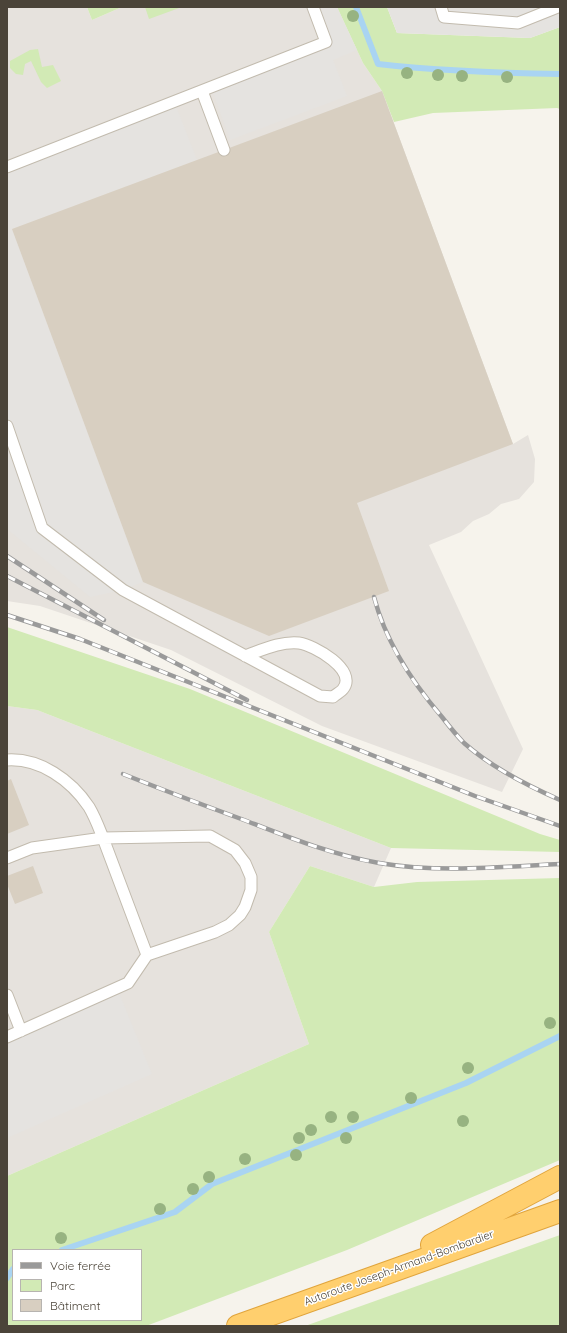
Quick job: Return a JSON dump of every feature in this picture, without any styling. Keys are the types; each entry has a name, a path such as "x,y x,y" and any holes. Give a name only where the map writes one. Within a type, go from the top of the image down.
{"highway":[{"path":"365,1280 560,1177"},
{"name":"Autoroute Joseph-Armand-Bombardier","path":"238,1326 560,1211"}],"lane":[{"path":"7,168 326,42 313,7"},
{"path":"441,7 444,17 518,23 558,7"},
{"path":"202,91 224,150"},
{"path":"7,426 42,528 123,590 245,656 320,696 333,697 344,688 346,678 340,667 329,656 314,646 298,643 284,644 245,656"},
{"path":"7,760 27,761 45,767 59,776 79,794 90,808 103,838 147,956"},
{"path":"7,858 32,848 103,838 210,836 234,850 245,863 251,877 251,890 245,907 240,915 229,925 214,932 147,956 128,983 7,1037"},
{"path":"7,995 21,1031"}],"shaded area":[{"path":"7,7 87,7 92,20 122,7 337,7 363,63 382,91 513,444 528,435 535,459 534,482 519,499 501,504 489,514 473,521 461,532 429,545 523,749 502,792 322,726 171,650 40,606 7,601"},
{"path":"313,7 337,7 357,50 333,60 347,96 230,140 211,87 326,42"},
{"path":"387,7 560,7 560,27 530,38 397,33"},
{"path":"174,101 197,160 12,229 143,582 123,590 90,597 7,529 7,167"},
{"path":"7,706 37,710 391,848 374,887 310,866 269,932 309,1044 7,1176"},
{"path":"117,988 152,1074 7,1138 7,1037"}],"green space":[{"path":"87,7 122,7 92,20"},
{"path":"145,7 182,7 149,19"},
{"path":"337,7 387,7 397,33 530,38 560,27 560,109 433,113 394,122 382,91 363,63"},
{"path":"38,49 42,67 53,65 61,81 47,88 41,82 31,61 25,64 23,75 16,74 10,68 10,61 30,50"},
{"path":"7,627 190,689 540,834 560,840 560,852 391,848 37,710 7,706"},
{"path":"310,866 374,887 417,882 560,878 560,1160 347,1250 146,1326 7,1326 7,1176 309,1044 269,932"},
{"path":"560,1235 560,1326 305,1326"}],"building":[{"path":"382,91 513,444 357,503 389,591 269,636 143,582 12,229"},
{"path":"11,779 29,825 7,834 7,781"},
{"path":"33,866 43,893 15,904 7,884 7,876"}],"waterway":[{"path":"356,7 378,64 469,71 560,74"},
{"path":"65,1249 175,1212 212,1184 466,1083 560,1036"},
{"path":"7,1278 12,1270"}],"railway":[{"path":"7,556 104,620"},
{"path":"7,576 247,700"},
{"path":"374,597 385,630 401,661 420,690 458,737 474,752 497,768 560,800"},
{"path":"7,615 80,639 475,796 560,826"},
{"path":"123,774 294,839 362,860 401,866 446,869 560,864"}]}
